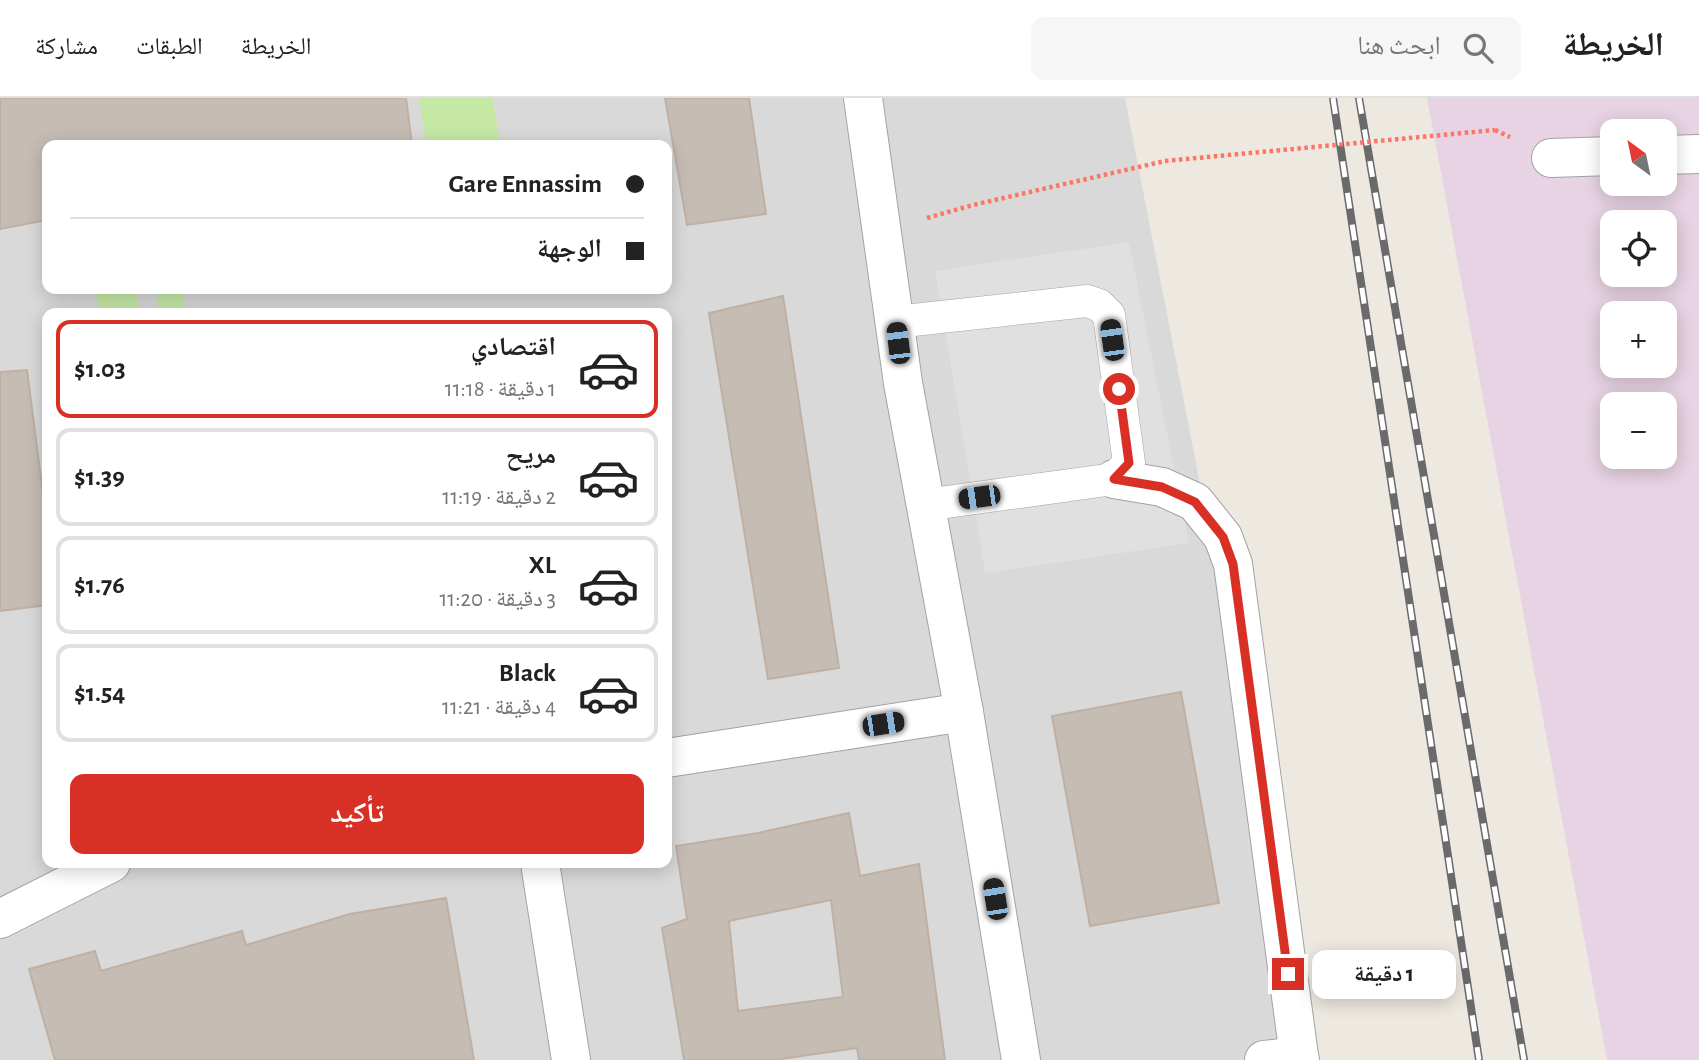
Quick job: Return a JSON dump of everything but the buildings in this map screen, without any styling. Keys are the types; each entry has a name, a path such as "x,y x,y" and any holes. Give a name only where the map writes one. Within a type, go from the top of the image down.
{"street":[{"path":"863,98 903,383 964,712 1021,1060"},
{"path":"1677,155 1699,154"},
{"path":"1552,158 1600,156"},
{"path":"1114,479 1162,487 1195,502 1223,537 1233,564 1288,1059"},
{"path":"672,757 964,712"},
{"path":"0,919 101,868"},
{"path":"541,868 571,1060"}],"lane":[{"path":"895,322 1087,302 1099,305 1109,315 1129,463 1114,479 925,505"}],"path":[{"path":"973,205 1165,161 1495,130"}],"shaded area":[{"path":"0,98 1125,98 1312,1060 0,1060"},
{"path":"1427,98 1699,98 1699,1060 1607,1060"},
{"path":"1129,242 1189,543 985,573 935,271"}],"green space":[{"path":"419,98 493,98 499,140 425,140"},
{"path":"96,294 136,294 139,308 99,308"},
{"path":"157,294 183,294 185,308 158,308"}],"railway":[{"path":"1333,98 1479,1060"},
{"path":"1359,98 1524,1060"}],"route":[{"path":"1119,389 1129,463 1114,479 1162,487 1195,502 1223,537 1233,564 1288,974"}]}
